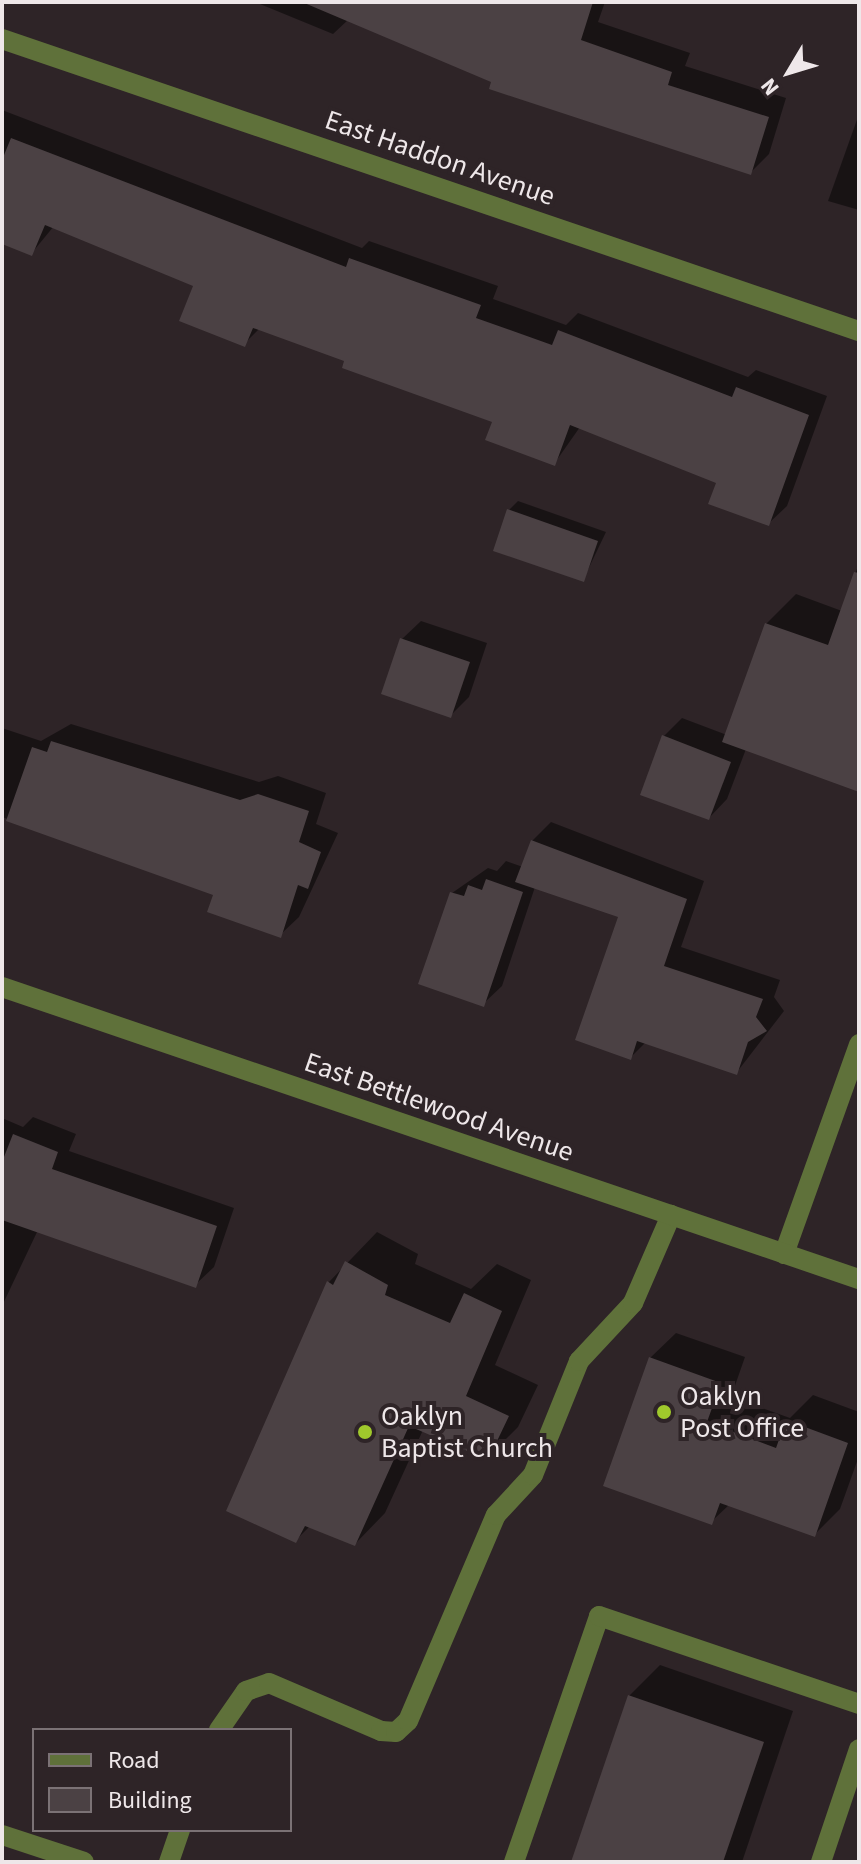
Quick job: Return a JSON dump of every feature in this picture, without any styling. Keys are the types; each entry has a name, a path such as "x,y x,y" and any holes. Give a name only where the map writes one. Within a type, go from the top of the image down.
{"street":[{"name":"East Haddon Avenue","path":"2,39 859,331"},
{"name":"East Bettlewood Avenue","path":"2,987 859,1279"},
{"path":"784,1254 859,1044"},
{"path":"220,1728 246,1691 269,1683 381,1731 396,1732 408,1721 496,1515 533,1475 579,1361 633,1303 671,1215"},
{"path":"514,1862 599,1616 859,1704"},
{"path":"821,1862 859,1749"},
{"path":"169,1862 179,1832"},
{"path":"2,1835 84,1862"}],"building":[{"path":"302,2 593,2 581,40 672,72 668,85 769,117 751,175 489,89 491,82"},
{"path":"11,138 346,267 349,258 481,305 476,318 552,345 558,330 732,397 736,387 809,415 769,526 708,504 716,483 570,425 555,466 485,440 492,422 342,368 344,361 253,328 245,347 179,321 193,286 45,225 32,256 2,244 2,160"},
{"path":"507,509 598,541 584,582 493,551"},
{"path":"854,572 859,573 859,792 722,742 765,623 828,645"},
{"path":"400,638 470,662 451,718 381,694"},
{"path":"662,735 731,762 709,820 640,795"},
{"path":"51,741 240,800 258,794 309,811 299,842 321,852 308,889 298,885 281,938 207,912 213,895 6,821 32,747 47,752"},
{"path":"531,840 687,899 664,966 763,999 756,1017 767,1031 748,1042 737,1075 637,1041 631,1060 575,1040 618,917 515,882"},
{"path":"486,879 523,892 484,1007 418,984 450,892 464,896 468,885 482,890"},
{"path":"13,1134 58,1152 52,1169 217,1226 196,1288 2,1220 2,1162"},
{"path":"345,1261 388,1285 385,1295 450,1323 464,1293 502,1311 466,1396 509,1416 488,1460 409,1426 355,1546 305,1526 296,1543 226,1511 327,1281 333,1285"},
{"path":"649,1357 721,1383 707,1422 776,1448 786,1420 848,1443 815,1537 720,1503 712,1525 603,1486"},
{"path":"628,1695 764,1742 723,1862 571,1862"}],"place":[{"name":"Oaklyn Post Office","path":"664,1412"},
{"name":"Oaklyn Baptist Church","path":"365,1432"}]}
